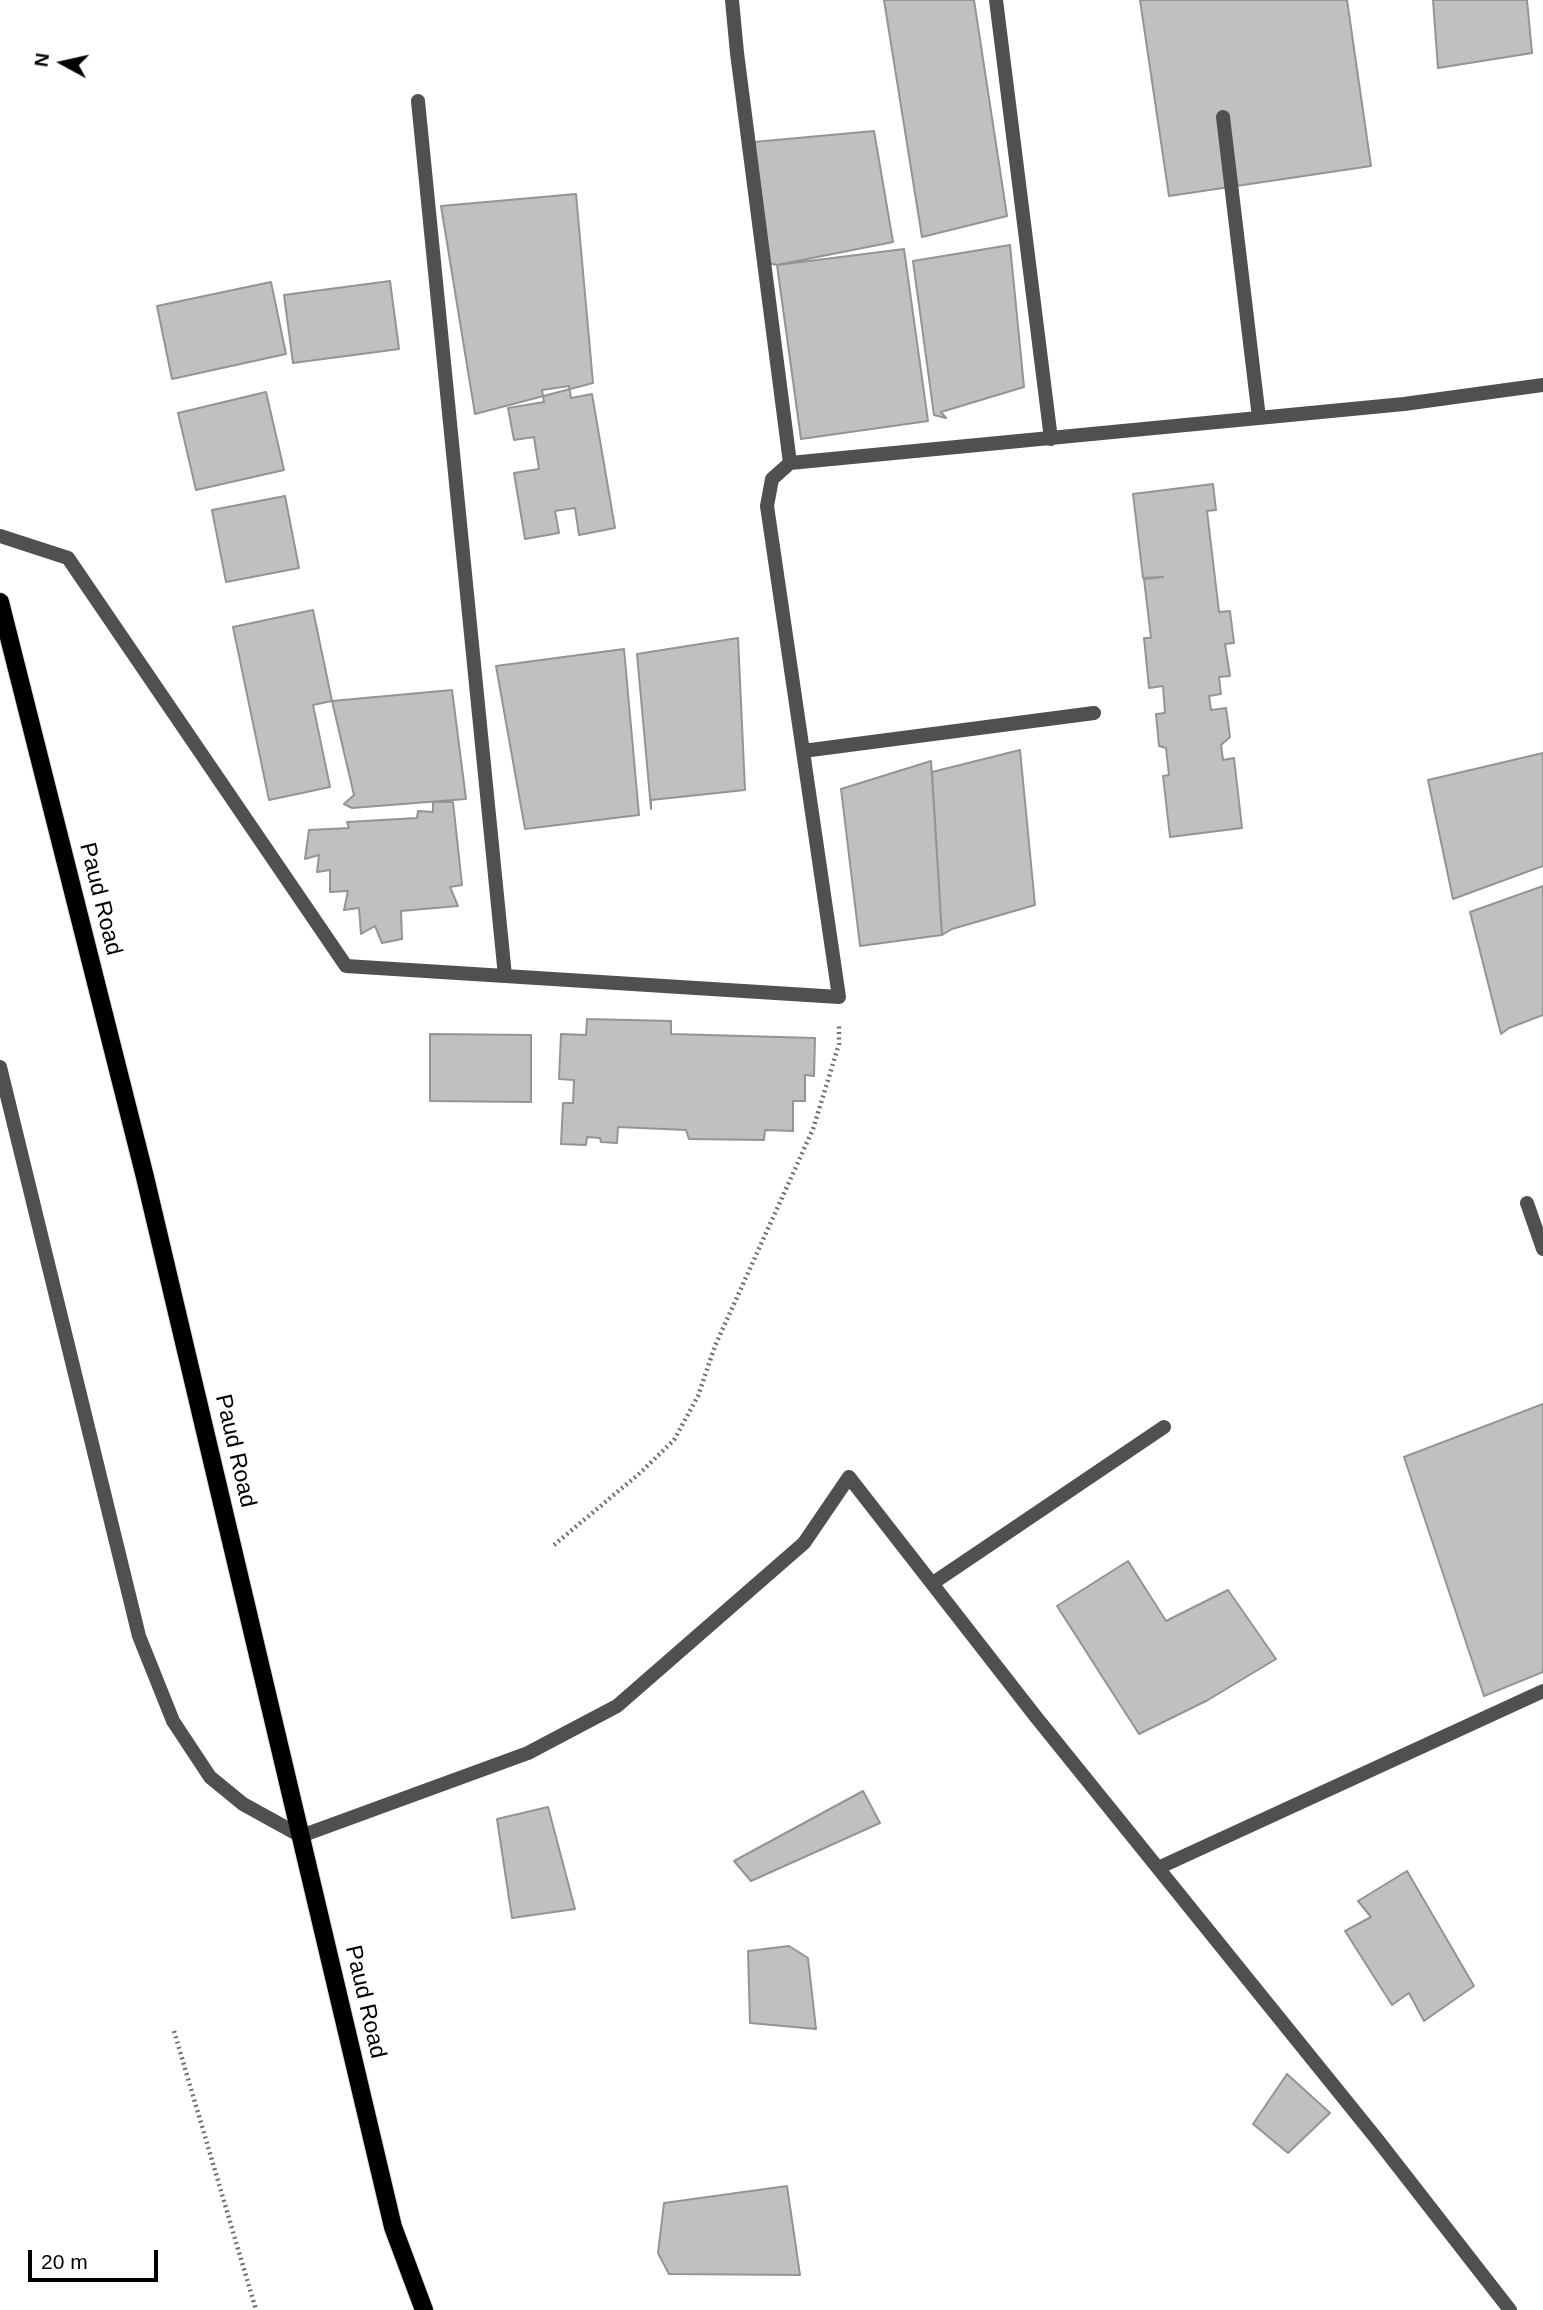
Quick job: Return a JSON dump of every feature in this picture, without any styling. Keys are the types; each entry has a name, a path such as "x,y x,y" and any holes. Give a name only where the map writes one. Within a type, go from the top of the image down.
{"main road":[{"name":"Paud Road","path":"0,602 149,1190 393,2227 424,2310"}],"street":[{"path":"732,0 790,463"},
{"path":"996,0 1051,439"},
{"path":"418,101 505,976"},
{"path":"1223,117 1259,418"},
{"path":"0,537 68,558 346,966 839,997 767,506 772,479 790,463 1404,404 1543,385"},
{"path":"803,751 1094,713"},
{"path":"0,1067 139,1636 173,1721 210,1777 243,1804 301,1836 528,1753 617,1706 804,1543 849,1478 1036,1717 1377,2138 1510,2310"},
{"path":"1527,1203 1543,1249"},
{"path":"933,1583 1164,1427"},
{"path":"1158,1868 1543,1690"}],"path":[{"path":"554,1545 640,1473 674,1440 698,1396 715,1346 813,1129 839,1044 839,997"},
{"path":"174,2031 256,2310"}],"building":[{"path":"884,0 974,0 1007,216 922,237"},
{"path":"1140,0 1347,0 1371,166 1169,196"},
{"path":"1433,0 1527,0 1532,53 1438,68"},
{"path":"874,131 893,242 777,265 764,262 754,142"},
{"path":"576,194 593,383 475,414 441,206"},
{"path":"1010,245 1024,387 941,412 946,418 934,415 913,261"},
{"path":"904,249 928,421 801,439 777,265"},
{"path":"390,281 399,349 293,363 284,295"},
{"path":"271,282 286,354 172,379 157,306"},
{"path":"569,386 571,398 592,394 615,528 579,535 575,508 555,511 559,533 525,539 514,473 539,469 534,437 514,440 508,408 544,402 542,390"},
{"path":"266,392 284,470 196,490 178,413"},
{"path":"1213,484 1216,510 1207,511 1219,612 1230,611 1234,643 1225,644 1230,676 1219,677 1221,694 1209,696 1211,710 1226,708 1230,737 1221,745 1223,760 1234,758 1242,828 1170,837 1163,776 1169,775 1166,748 1159,746 1156,714 1165,713 1163,686 1149,688 1144,638 1151,638 1144,579 1163,577 1143,578 1133,494"},
{"path":"285,496 299,568 226,582 212,510"},
{"path":"313,610 332,701 313,705 330,787 269,800 233,627"},
{"path":"738,638 745,790 651,800 651,809 637,654"},
{"path":"624,649 639,815 525,829 496,666"},
{"path":"452,690 466,799 352,808 344,804 354,795 332,701"},
{"path":"1020,750 1035,905 952,929 942,935 932,772"},
{"path":"1543,753 1543,866 1453,899 1428,780"},
{"path":"931,761 942,935 860,946 841,789"},
{"path":"433,802 453,802 462,885 450,887 458,906 401,911 402,939 382,943 375,926 361,934 359,908 344,910 348,891 330,892 330,870 317,872 319,855 305,859 309,830 349,828 347,822 417,818 418,811 433,812"},
{"path":"1543,886 1543,1015 1509,1028 1501,1034 1470,912"},
{"path":"587,1019 671,1021 671,1034 815,1038 814,1076 805,1075 805,1101 793,1101 793,1131 765,1130 764,1140 689,1139 686,1130 618,1127 617,1143 601,1142 600,1138 587,1137 586,1145 561,1144 563,1103 573,1103 574,1080 559,1079 561,1034 586,1035"},
{"path":"430,1034 531,1035 531,1102 430,1101"},
{"path":"1543,1404 1543,1672 1484,1696 1404,1457"},
{"path":"1128,1561 1166,1621 1228,1590 1276,1659 1208,1700 1139,1734 1057,1606"},
{"path":"863,1791 880,1823 751,1881 734,1861"},
{"path":"548,1807 575,1909 512,1918 497,1819"},
{"path":"1407,1871 1474,1986 1424,2021 1409,1993 1392,2005 1345,1931 1371,1917 1358,1901"},
{"path":"789,1946 808,1958 816,2029 750,2023 748,1951"},
{"path":"1287,2074 1330,2113 1288,2153 1253,2124"},
{"path":"787,2186 800,2275 669,2274 658,2253 664,2203"}]}
